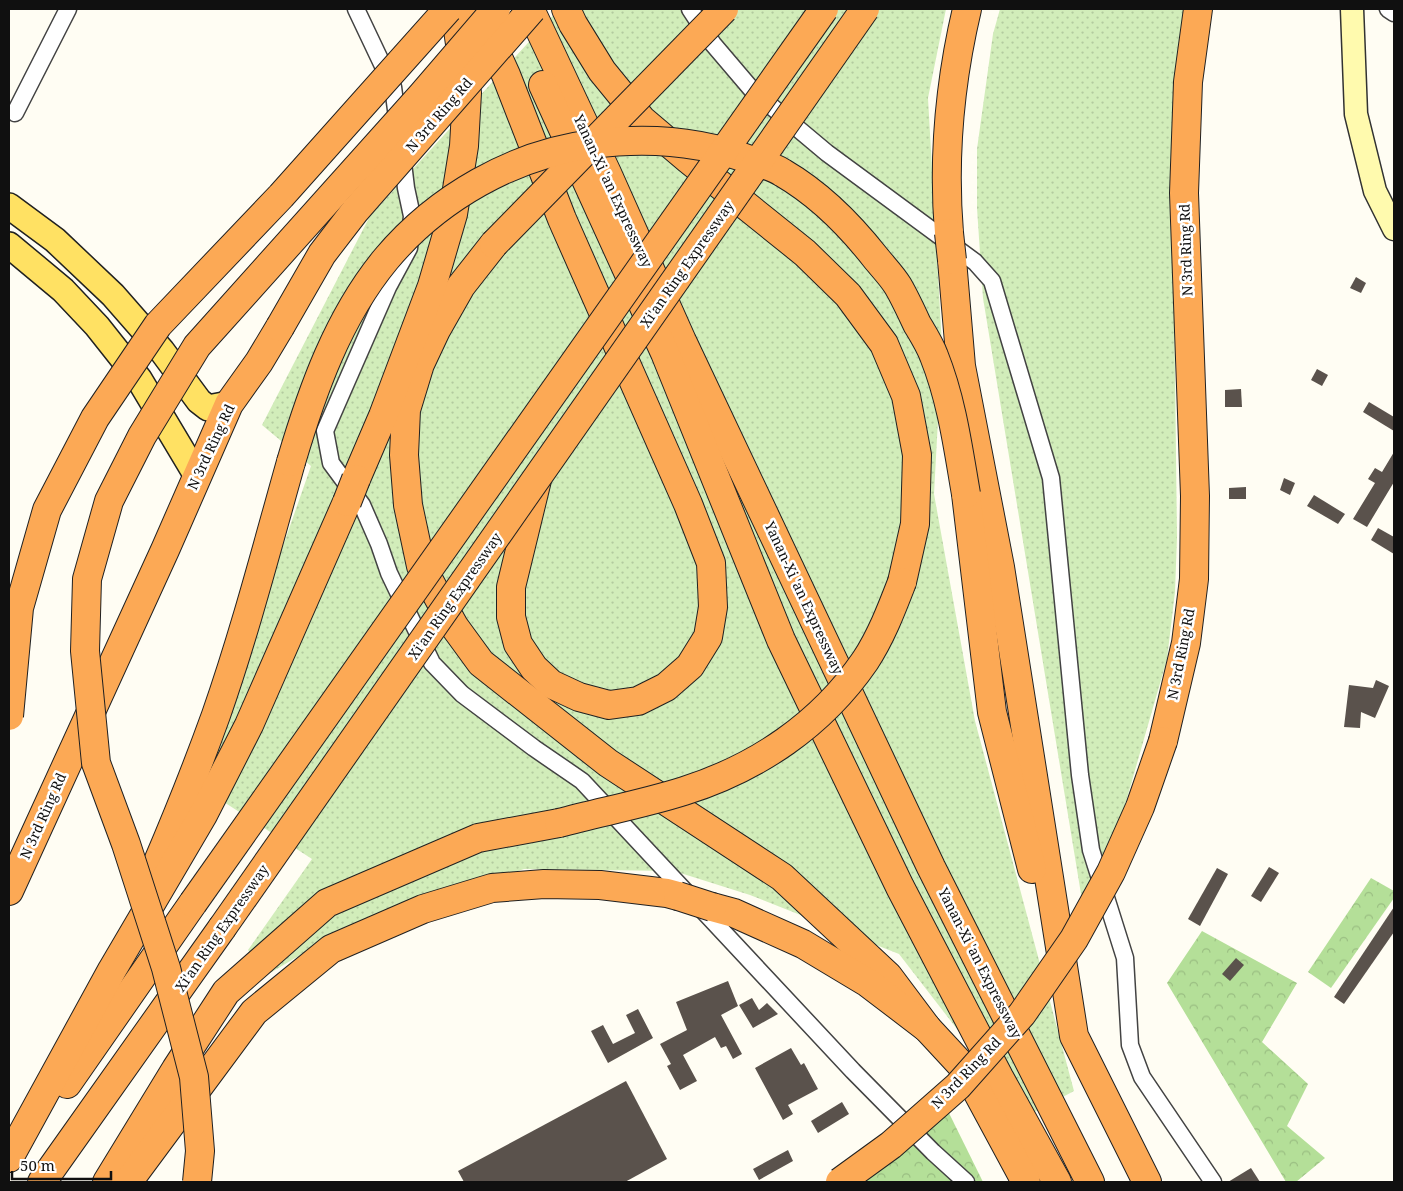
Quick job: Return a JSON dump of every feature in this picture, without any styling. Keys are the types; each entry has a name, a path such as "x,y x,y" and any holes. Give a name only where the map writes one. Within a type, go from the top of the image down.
{"highway":[{"path":"9,716 19,608 44,519 95,418 158,325 281,196 448,9"},
{"path":"9,1158 112,970 203,815 249,725 383,416 432,286 453,214 464,146 467,93 455,9"},
{"path":"476,9 506,75 562,219 688,504 712,563 714,607 708,637 690,666 666,687 638,701 609,705 579,697 551,684 534,668 518,644 511,617 511,587 537,480"},
{"path":"197,1182 200,1151 194,1077 166,968 126,844 96,763 85,651 87,579 109,502 142,436 197,346 422,95 496,9"},
{"name":"Yanan-Xi 'an Expressway","path":"508,9 590,185 665,353 781,640 900,887 999,1077 1057,1182"},
{"name":"Yanan-Xi 'an Expressway","path":"531,9 554,64 607,173 682,341 927,858 1090,1182"},
{"name":"N 3rd Ring Rd","path":"9,890 229,404 259,362 322,254 355,210 531,9"},
{"path":"107,1182 176,1069 226,992 328,903 478,838 559,823 684,791 728,774 761,757 795,735 822,714 847,686 866,659 888,617 902,582 915,524 917,455 906,396 884,344 848,295 805,254 642,120 602,71 566,9"},
{"path":"724,9 494,244 461,286 436,330 420,364 406,410 404,455 408,505 421,566 454,626 481,663 608,763 782,877 888,976 926,1028 965,1069 1026,1182"},
{"path":"9,1167 193,902 824,9"},
{"name":"Xi'an Ring Expressway","path":"42,1182 537,480 865,9"},
{"path":"967,9 959,42 950,112 947,205 961,366 1000,567 1074,1036"},
{"name":"N 3rd Ring Rd","path":"840,1182 891,1145 958,1086 1022,1014 1074,939 1111,872 1140,807 1163,741 1186,643 1194,579 1195,496 1184,193 1188,82 1198,9"},
{"path":"112,970 175,822 216,714 248,612 303,422 320,375 340,330 362,293 386,260 411,232 441,206 498,172 574,146 623,140 682,142 729,152 780,171 820,199 861,240 898,286 934,356 954,423 966,494 992,712 1074,1036 1147,1182"},
{"path":"128,1182 254,1012 331,950 423,909 492,888 544,884 600,885 667,893 734,913 803,944 868,983 926,1028"}],"main road":[{"path":"9,206 55,240 113,295 162,350 199,401 208,408 229,404"},
{"path":"9,245 63,290 97,326 139,379 197,476"},
{"path":"139,379 150,389 155,390 164,385 174,369"}],"street":[{"path":"11,116 68,9"},
{"path":"356,9 393,87 406,188 412,216 409,248 388,287 325,431 331,464 362,505 389,573 432,663 462,694 582,781 853,1071 933,1152 966,1182"},
{"path":"690,9 713,44 753,90 827,153 975,262 992,281 1051,478 1081,784 1091,850 1124,958 1130,1045 1142,1076 1213,1182"},
{"path":"1352,9 1356,114 1375,191 1394,229"},
{"path":"1388,9 1394,13"}],"green space":[{"path":"559,9 946,9 928,98 942,346 934,494 975,721 1074,1091 1025,1117 899,954 750,895 674,871 524,869 344,929 265,976 248,950 312,859 199,786 311,466 262,425 370,216"},
{"path":"1000,9 1185,9 1172,123 1177,537 1175,592 1167,659 1125,805 1109,848 1082,900 983,298 977,208 977,149 993,34"},
{"path":"1371,878 1394,891 1394,898 1331,988 1308,972"},
{"path":"1202,931 1297,983 1262,1042 1308,1084 1287,1126 1325,1158 1296,1182 1286,1182 1167,983"},
{"path":"947,1109 983,1182 854,1182"}],"building":[{"path":"1356,277 1366,283 1361,293 1350,288"},
{"path":"1317,369 1328,375 1322,386 1311,380"},
{"path":"1241,389 1242,407 1225,407 1225,390"},
{"path":"1369,402 1394,417 1394,431 1363,412"},
{"path":"1394,452 1394,482 1367,527 1353,519 1375,483 1368,479 1375,468 1382,472"},
{"path":"1284,478 1295,483 1290,495 1280,490"},
{"path":"1246,487 1246,499 1229,499 1229,488"},
{"path":"1314,495 1345,514 1338,524 1307,506"},
{"path":"1378,528 1394,537 1394,554 1371,540"},
{"path":"1376,680 1389,686 1375,718 1361,712 1360,728 1344,727 1349,685 1373,688"},
{"path":"1269,867 1279,873 1261,902 1251,896"},
{"path":"1217,868 1228,874 1200,926 1188,919"},
{"path":"1394,907 1394,932 1344,1004 1334,997"},
{"path":"1236,958 1244,965 1230,981 1222,974"},
{"path":"728,981 738,1006 721,1015 742,1054 733,1059 726,1046 721,1048 715,1037 683,1055 697,1081 680,1090 667,1066 671,1064 660,1044 687,1030 676,1002"},
{"path":"752,998 759,1010 767,1003 778,1014 753,1028 739,1005"},
{"path":"638,1009 653,1038 608,1063 591,1031 603,1025 613,1044 635,1033 626,1015"},
{"path":"791,1048 801,1065 804,1063 818,1089 788,1105 793,1114 783,1120 755,1068"},
{"path":"626,1081 667,1159 625,1182 464,1182 458,1171"},
{"path":"842,1102 849,1114 818,1133 811,1121"},
{"path":"788,1150 793,1161 759,1180 753,1169"},
{"path":"1251,1168 1260,1182 1228,1182"}]}
